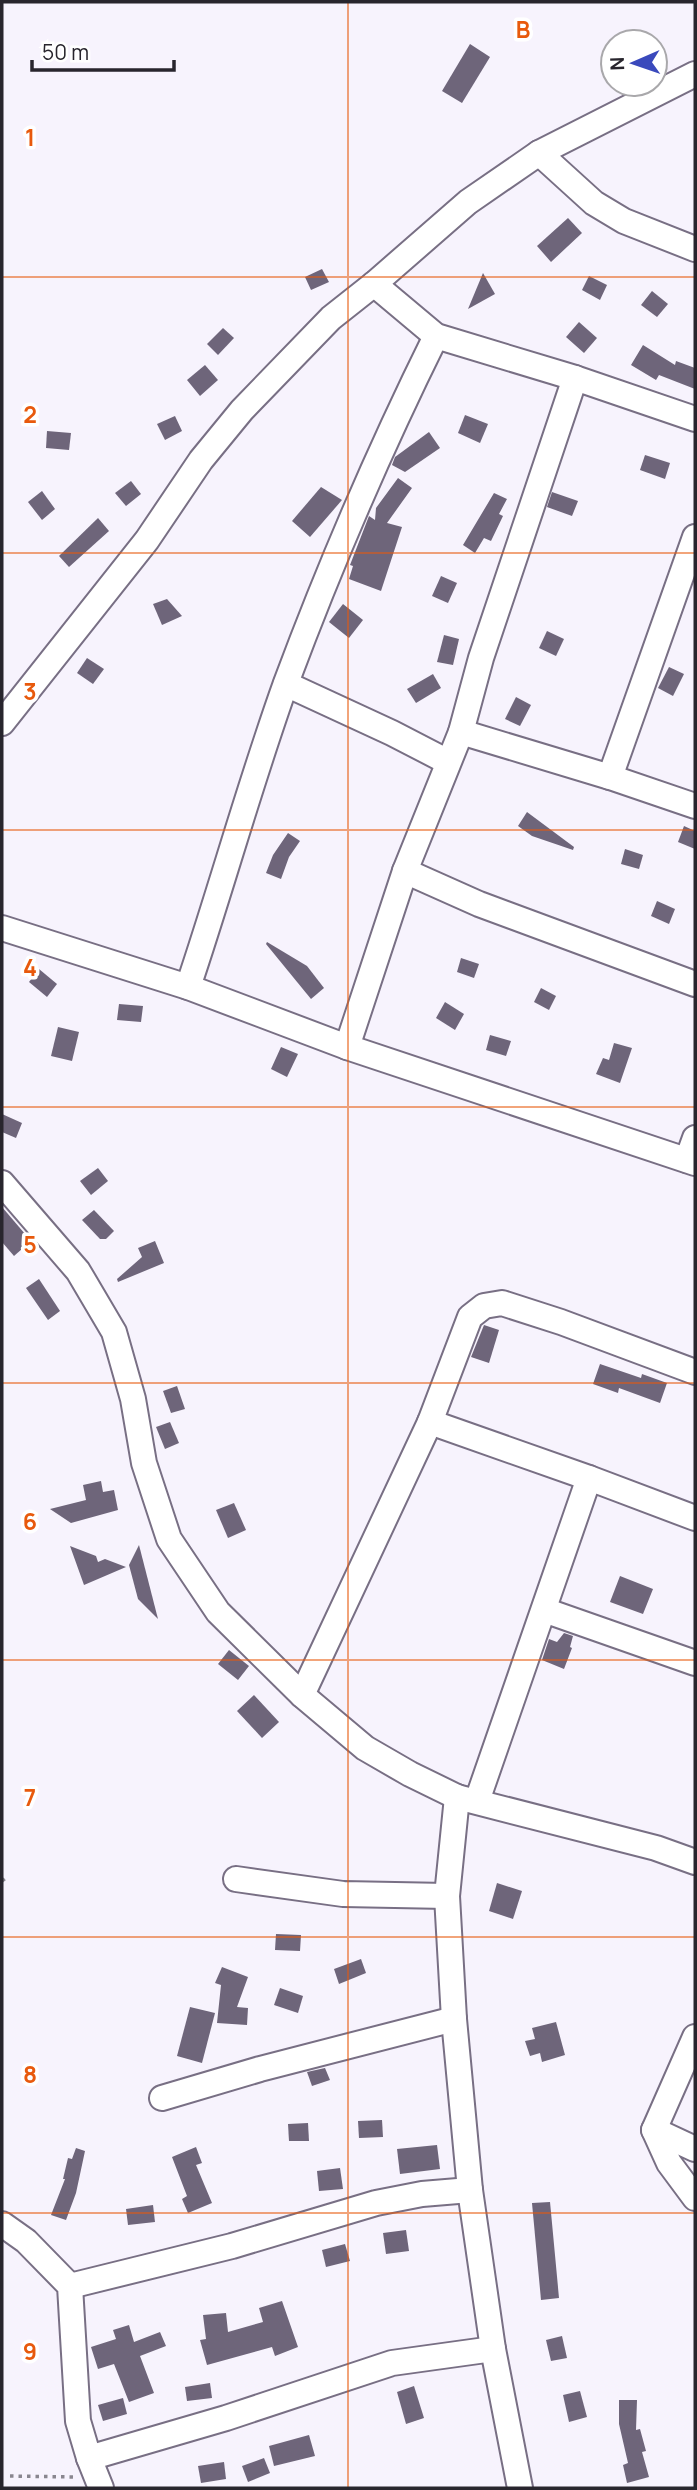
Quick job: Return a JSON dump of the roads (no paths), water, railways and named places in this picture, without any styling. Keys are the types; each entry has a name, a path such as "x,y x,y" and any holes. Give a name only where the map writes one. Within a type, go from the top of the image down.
{"street":[{"path":"2,723 147,540 201,460 242,410 331,318 468,202 539,153 695,74"},
{"path":"539,153 594,203 624,221 695,249"},
{"path":"374,284 436,336 575,378 695,419"},
{"path":"188,987 286,684 356,505 436,336"},
{"path":"347,1047 405,871 461,732 485,647 575,378"},
{"path":"610,777 695,537"},
{"path":"286,684 448,762"},
{"path":"461,732 695,806"},
{"path":"405,871 479,904 695,984"},
{"path":"2,928 188,987 347,1047 693,1153"},
{"path":"2,1183 78,1271 114,1332 133,1399 144,1463 169,1539 218,1612 302,1695 365,1748 410,1774 467,1799 656,1848 695,1862"},
{"path":"302,1695 430,1422 470,1317 484,1306 502,1303 561,1322 695,1373"},
{"path":"430,1422 695,1518"},
{"path":"520,2488 492,2349 470,2190 454,2019 447,1896 467,1799 544,1610 589,1478"},
{"path":"544,1610 695,1663"},
{"path":"236,1879 343,1894 447,1896"},
{"path":"162,2098 283,2063 454,2019"},
{"path":"695,2037 654,2130 669,2163 695,2198"},
{"path":"654,2130 695,2149"},
{"path":"70,2286 232,2246 376,2203 422,2194 470,2190"},
{"path":"2,2224 26,2241 70,2286 78,2421 95,2474 226,2418 392,2362 492,2349"}]}
